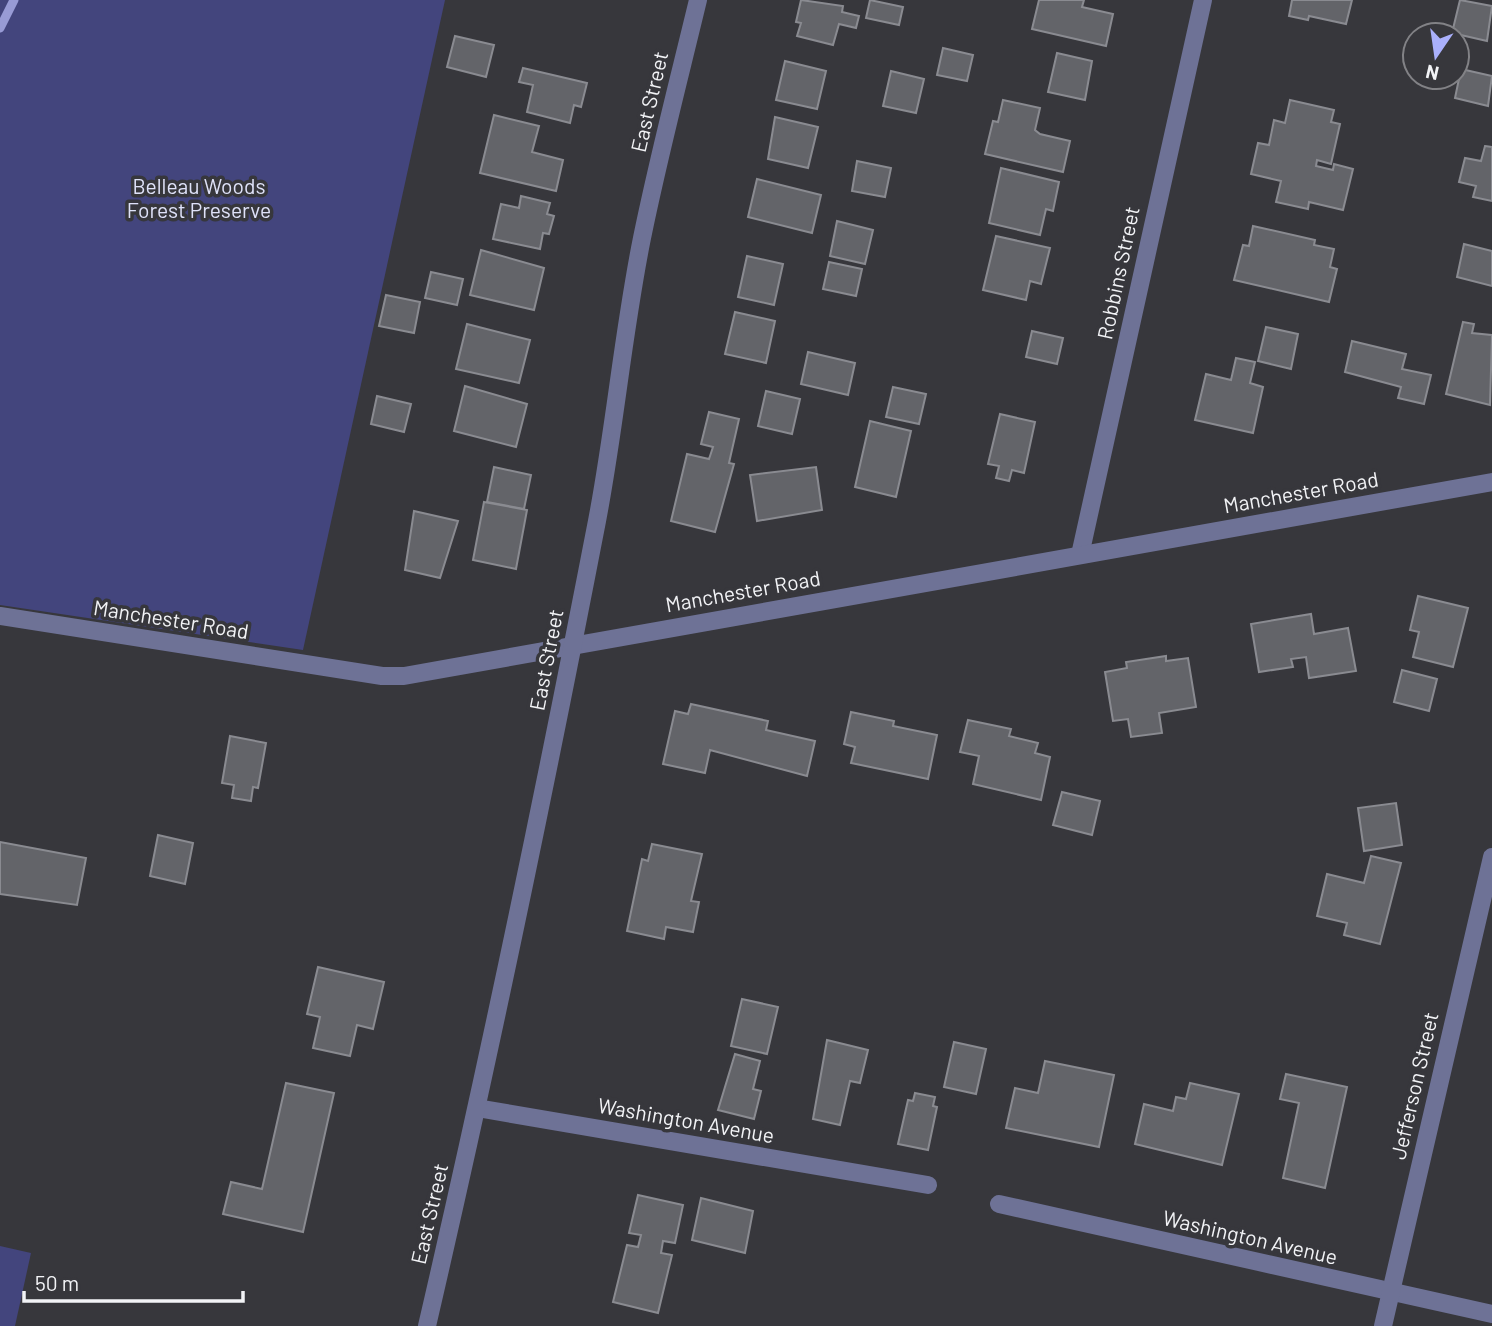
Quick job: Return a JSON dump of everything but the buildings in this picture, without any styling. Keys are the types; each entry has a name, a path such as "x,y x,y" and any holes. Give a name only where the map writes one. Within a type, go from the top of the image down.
{"street":[{"name":"East Street","path":"427,1326 477,1108 573,646 609,457 623,344 642,239 698,0"},
{"name":"Robbins Street","path":"1080,555 1203,0"},
{"name":"Manchester Road","path":"0,615 382,676 404,676 1492,482"},
{"name":"Jefferson Street","path":"1383,1326 1492,857"},
{"name":"Washington Avenue","path":"477,1108 928,1185"},
{"name":"Washington Avenue","path":"999,1204 1492,1314"}],"green space":[{"name":"Belleau Woods Forest Preserve","path":"0,0 445,0 303,650 0,605"},
{"path":"0,1246 31,1253 15,1326 0,1326"}],"waterway":[{"path":"0,28 14,0"}]}
